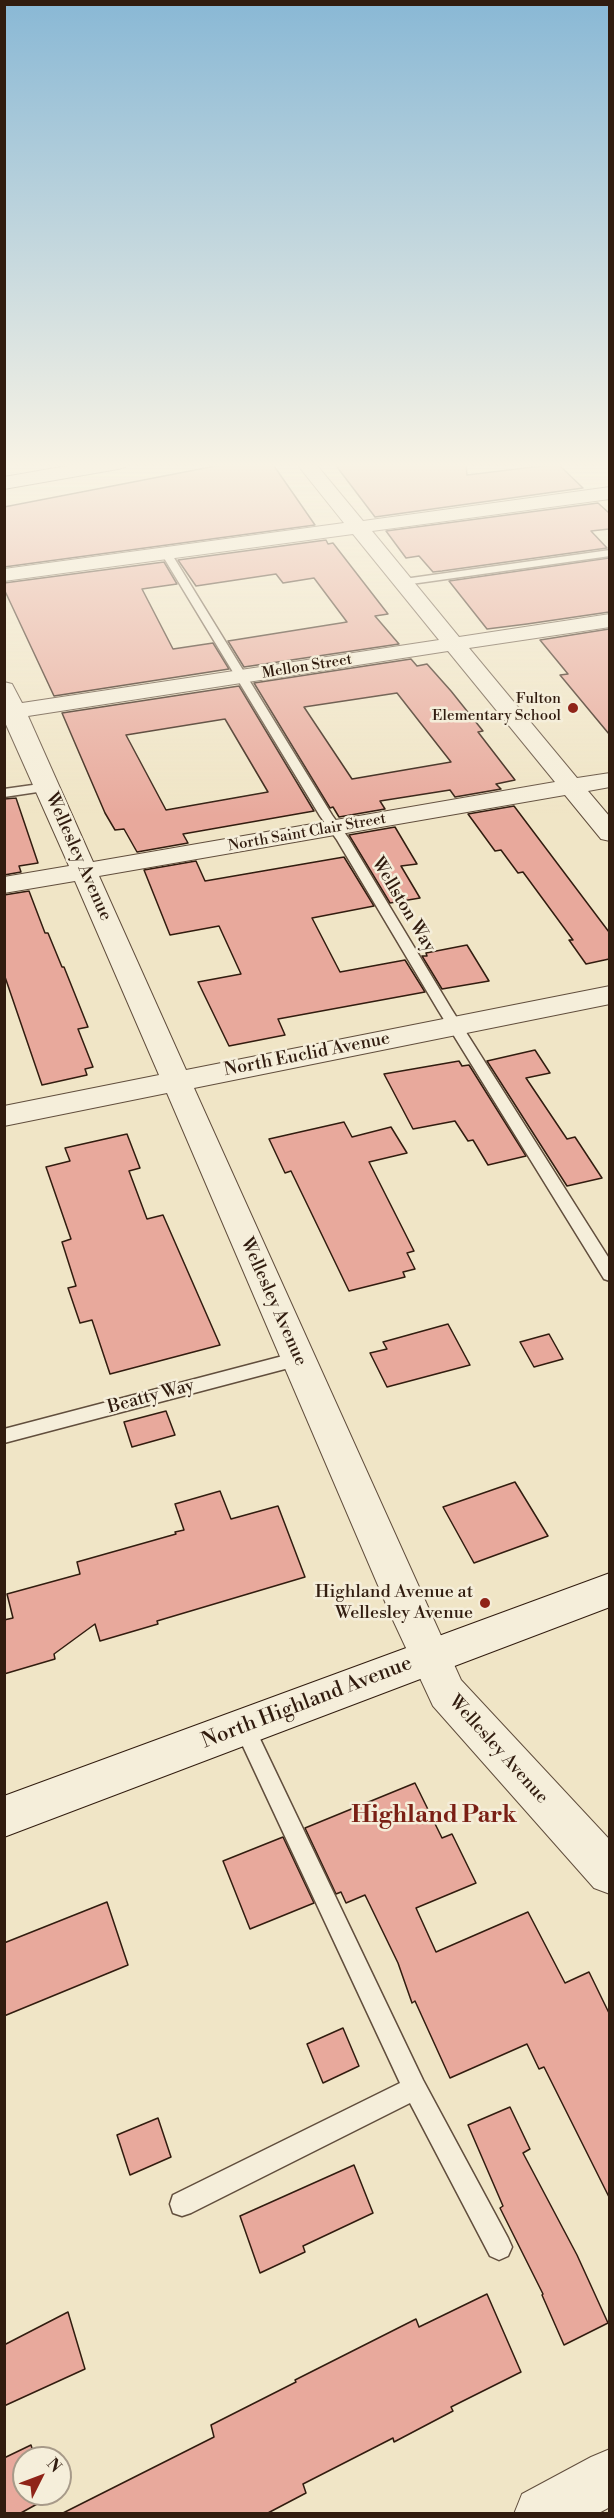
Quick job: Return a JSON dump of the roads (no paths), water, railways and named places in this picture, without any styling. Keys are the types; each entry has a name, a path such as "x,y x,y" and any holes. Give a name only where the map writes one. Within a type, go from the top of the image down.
{"street":[{"path":"404,582 609,834"},
{"name":"Mellon Street","path":"8,704 241,677 609,621"},
{"name":"Wellesley Avenue","path":"8,704 85,871 447,1693 609,1873"},
{"name":"North Saint Clair Street","path":"4,885 609,780"},
{"name":"North Euclid Avenue","path":"4,1116 609,995"},
{"name":"North Highland Avenue","path":"4,1817 609,1590"},
{"path":"542,2514 609,2476"}],"lane":[{"name":"Wellston Way","path":"183,581 609,1275"},
{"path":"404,582 415,581"},
{"path":"4,794 47,787"},
{"name":"Beatty Way","path":"4,1436 298,1359"},
{"path":"244,1727 415,2088 499,2247"},
{"path":"182,2204 415,2088"}],"place":[{"name":"Fulton Elementary School","path":"573,708"},
{"name":"Highland Avenue at Wellesley Avenue","path":"485,1603"}],"district":[{"name":"Highland Park","path":"434,1816"}]}
